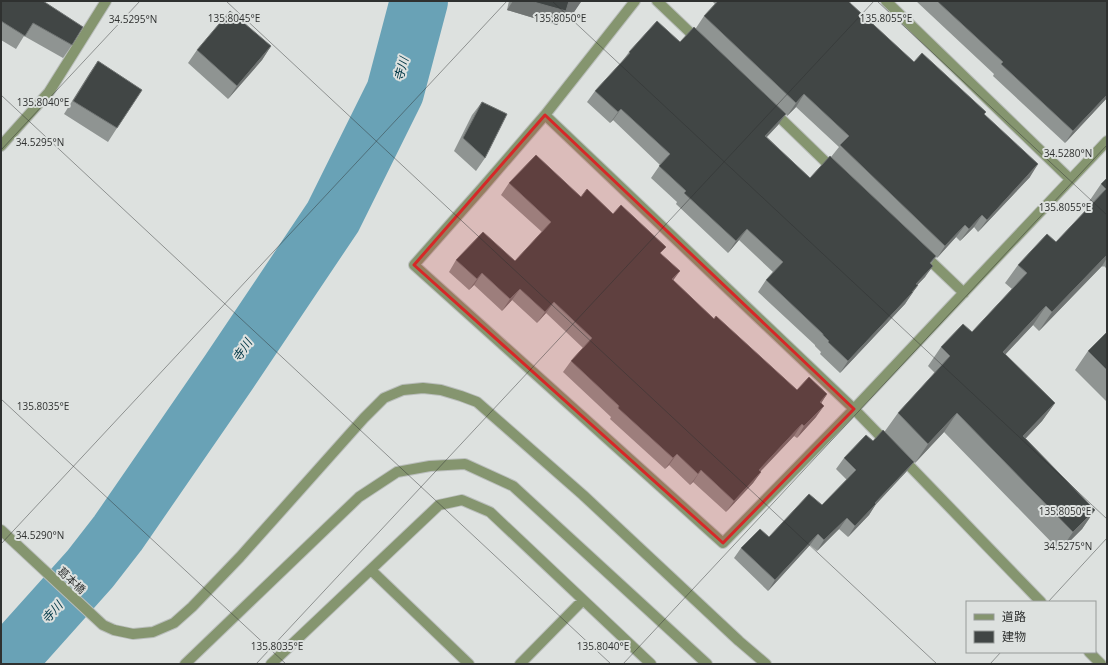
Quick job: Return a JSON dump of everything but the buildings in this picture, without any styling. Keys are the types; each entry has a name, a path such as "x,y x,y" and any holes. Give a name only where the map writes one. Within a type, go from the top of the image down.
{"street":[{"path":"1,146 49,92 106,1"},
{"path":"635,1 545,115 483,188 414,265 723,543 854,409 1107,141"},
{"path":"657,1 709,51"},
{"path":"886,1 1070,179"},
{"path":"767,106 842,177"},
{"path":"545,115 854,409 1040,601"},
{"path":"917,249 964,293"},
{"name":"葛本橋","path":"1,530 103,625 114,630 133,634 153,632 174,623 192,607 240,557 364,418 384,398 402,390 423,388 441,390 476,402 583,495 739,641 766,664"},
{"path":"185,664 359,497 397,472 430,466 465,464 513,486 707,664"},
{"path":"271,664 439,505 462,500 490,512 651,664"},
{"path":"370,570 469,664"},
{"path":"520,664 583,600"},
{"path":"1090,653 1101,664"}],"highlighted area":[{"path":"545,115 854,409 723,543 414,265"}],"waterway":[{"name":"寺川","path":"5,664 90,569 118,533 229,372 333,217 395,92 419,1"}]}
